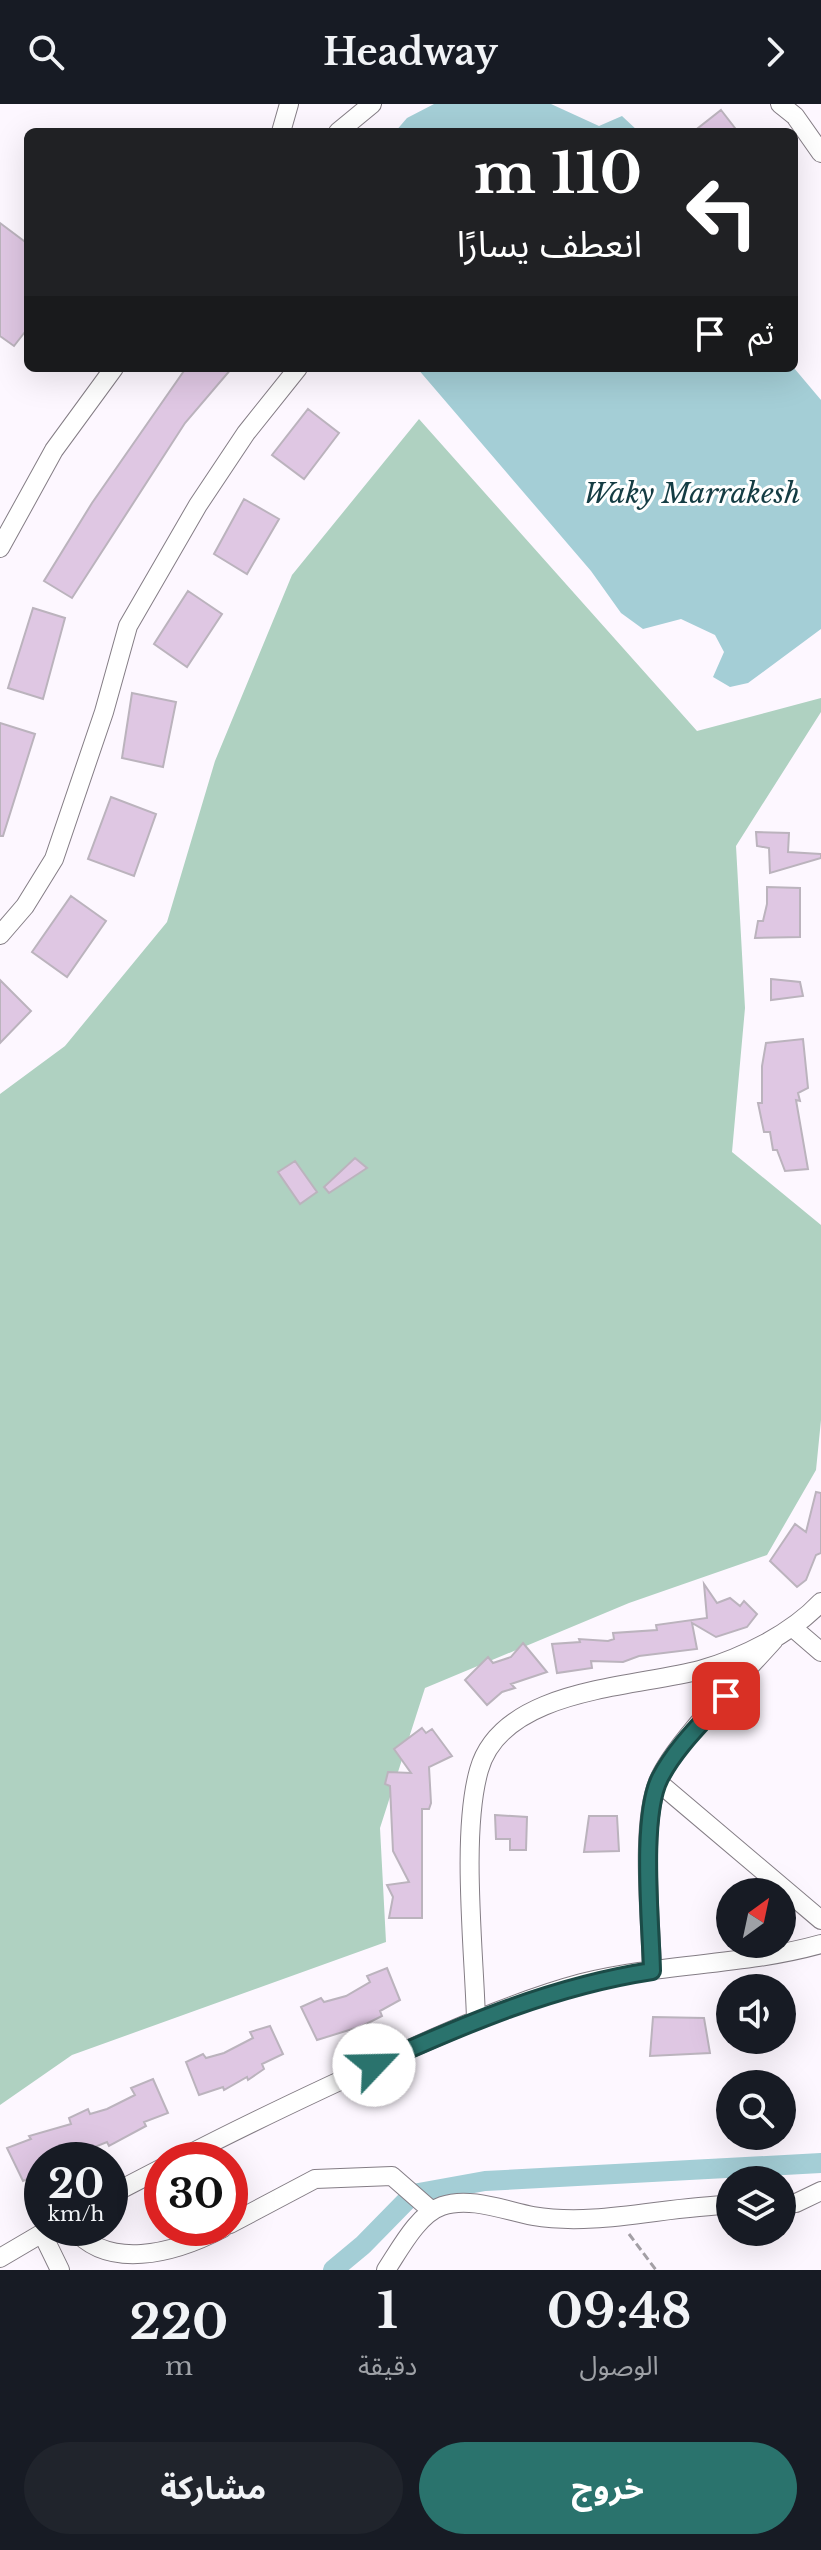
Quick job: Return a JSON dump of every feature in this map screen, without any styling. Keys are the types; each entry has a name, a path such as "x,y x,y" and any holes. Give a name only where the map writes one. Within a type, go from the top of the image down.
{"street":[{"path":"282,128 289,104"},
{"path":"343,128 372,104"},
{"path":"780,104 795,116 821,153"},
{"path":"0,548 54,450 111,372"},
{"path":"0,935 25,906 54,859 104,712 128,626 198,505 246,433 295,372"},
{"path":"652,1971 651,1817 658,1782 673,1757 785,1631 821,1602"},
{"path":"785,1631 821,1652"},
{"path":"476,2019 472,1882 474,1789 485,1753 494,1741 515,1720 536,1710 627,1683 699,1670 728,1660 785,1631"},
{"path":"658,1782 821,1920"},
{"path":"213,2142 476,2019 579,1984 773,1955 821,1944"},
{"path":"248,2214 315,2179 392,2176 431,2211"},
{"path":"796,2203 821,2191"},
{"path":"386,2270 431,2211 447,2204 470,2203 538,2217 615,2215 664,2208 716,2206"},
{"path":"0,2258 24,2244"},
{"path":"51,2246 60,2270"},
{"path":"81,2246 105,2266 148,2268 189,2246"}],"path":[{"path":"615,2215 656,2270"}],"green space":[{"path":"419,419 697,731 821,698 821,712 736,846 745,1008 732,1152 821,1225 821,1420 816,1470 767,1555 629,1603 425,1688 380,1828 386,1942 72,2055 0,2105 0,1094 65,1046 167,922 215,761 292,575"}],"water":[{"path":"434,104 551,104 599,126 622,116 635,128 398,128 407,118"},
{"name":"Waky Marrakesh","path":"420,372 797,372 821,400 821,629 748,683 730,687 713,677 724,652 715,635 681,619 643,629 621,613 591,571"}],"building":[{"path":"721,110 735,128 698,128"},
{"path":"0,223 24,241 24,333 14,346 0,336"},
{"path":"183,372 229,372 185,423 72,598 44,581 92,503"},
{"path":"308,409 339,433 304,479 272,455"},
{"path":"244,499 279,519 247,574 214,554"},
{"path":"188,591 222,614 187,667 154,644"},
{"path":"33,608 65,618 43,699 8,688"},
{"path":"132,693 176,702 163,767 122,758"},
{"path":"0,723 35,734 3,836 0,836"},
{"path":"111,797 156,814 134,876 88,859"},
{"path":"756,832 789,833 788,852 821,854 821,858 770,873 769,848 757,846"},
{"path":"767,887 800,888 800,937 755,938 758,921 763,921 767,904"},
{"path":"71,896 106,921 67,977 32,952"},
{"path":"771,979 800,982 803,996 771,1000"},
{"path":"0,980 31,1011 0,1043"},
{"path":"803,1039 808,1088 798,1093 800,1101 796,1100 808,1169 785,1171 777,1150 773,1150 770,1132 764,1132 758,1103 762,1103 762,1066 766,1043"},
{"path":"355,1158 367,1168 329,1193 324,1187"},
{"path":"295,1161 317,1192 300,1204 278,1172"},
{"path":"816,1492 821,1493 821,1553 816,1555 806,1580 797,1587 770,1561 795,1524 806,1532"},
{"path":"704,1584 717,1603 730,1598 740,1606 744,1601 757,1614 747,1627 716,1637 692,1623 697,1649 639,1656 623,1662 591,1661 592,1668 557,1673 552,1644 580,1642 579,1639 608,1641 614,1639 613,1633 657,1630 656,1625 707,1618"},
{"path":"523,1643 547,1672 511,1684 515,1688 502,1692 487,1705 465,1680 488,1657 493,1663 511,1657"},
{"path":"422,1728 426,1733 432,1729 452,1756 429,1767 431,1803 429,1809 422,1809 422,1918 389,1918 393,1897 387,1885 409,1882 393,1851 390,1786 385,1784 388,1772 411,1773 394,1749"},
{"path":"495,1815 527,1817 526,1850 510,1850 510,1839 496,1839"},
{"path":"589,1816 617,1816 619,1851 584,1852"},
{"path":"387,1968 400,2000 380,2011 382,2016 362,2026 317,2040 301,2007 321,1998 324,2002 346,1996 370,1982 367,1976"},
{"path":"653,2017 704,2018 710,2053 650,2056"},
{"path":"270,2026 283,2054 262,2064 264,2069 248,2080 247,2077 224,2090 223,2087 199,2095 186,2062 203,2054 206,2058 224,2053 253,2038 250,2032"},
{"path":"153,2079 168,2113 144,2122 146,2126 116,2142 24,2142 23,2181 7,2148 31,2139 29,2136 71,2124 69,2118 88,2109 90,2114 107,2109 135,2095 131,2088"}],"waterway":[{"path":"333,2270 363,2245 413,2194 485,2181 821,2163"}],"route":[{"path":"374,2065 476,2019 538,1997 579,1984 652,1971 651,1817 658,1782 673,1757 726,1696"}]}
